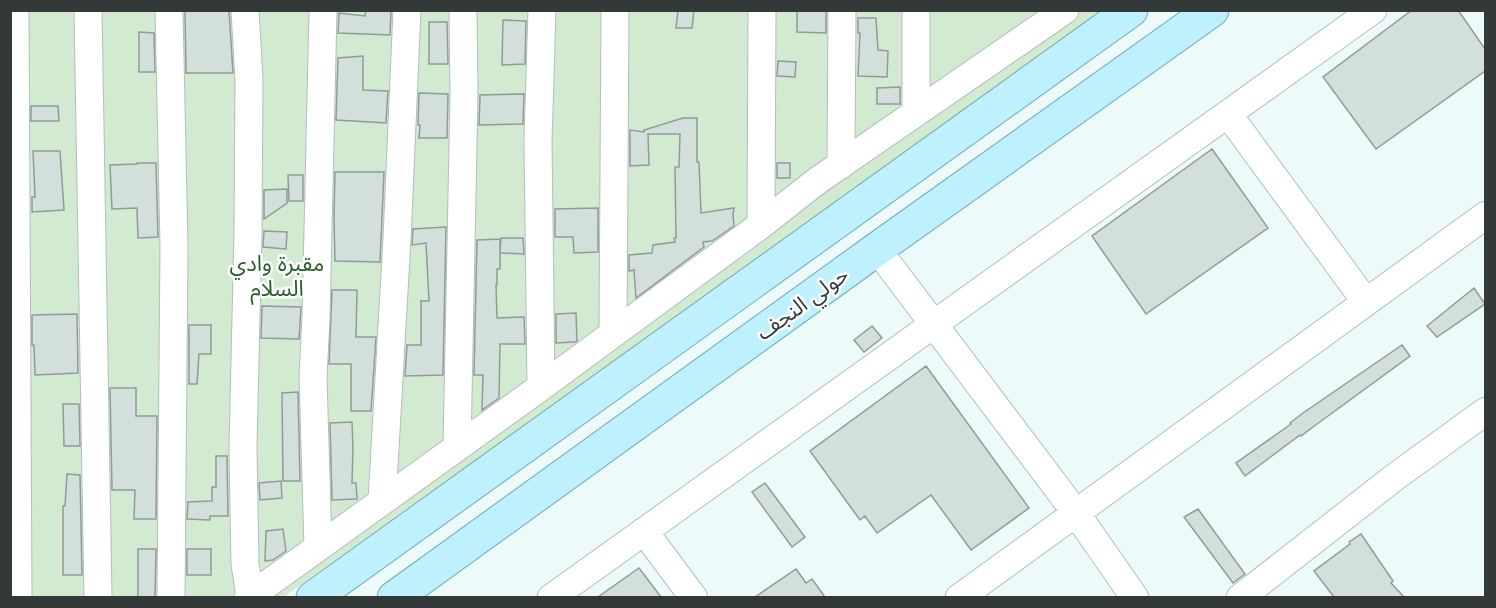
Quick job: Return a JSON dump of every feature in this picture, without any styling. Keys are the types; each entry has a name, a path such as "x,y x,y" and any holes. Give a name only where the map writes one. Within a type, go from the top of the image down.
{"main road":[{"name":"حولي النجف","path":"313,597 1131,10"},
{"name":"حولي النجف","path":"403,595 877,249 1212,10"}],"street":[{"path":"15,10 18,597"},
{"path":"88,10 98,597"},
{"path":"169,10 174,246 171,597"},
{"path":"245,10 249,80 243,447 245,564 249,597 614,333 817,181 1057,14"},
{"path":"318,547 313,377 322,10"},
{"path":"382,501 407,10"},
{"path":"458,447 464,94 463,10"},
{"path":"541,386 538,141 542,10"},
{"path":"614,333 615,10"},
{"path":"761,225 762,10"},
{"path":"841,165 842,10"},
{"path":"916,10 916,114"},
{"path":"551,597 1373,10"},
{"path":"1228,114 1366,302"},
{"path":"959,597 1485,215"},
{"path":"877,249 1076,513 1135,597"},
{"path":"1240,597 1395,477 1485,411"},
{"path":"644,531 694,597"}],"green space":[{"name":"مقبرة وادي السلام","path":"10,11 1107,11 282,598 11,597"}],"building":[{"path":"185,10 229,10 233,73 186,73"},
{"path":"366,10 391,10 390,35 338,33 339,13 365,16"},
{"path":"678,10 694,10 692,28 676,28"},
{"path":"797,10 826,10 826,33 797,32"},
{"path":"1412,10 1458,10 1485,49 1485,71 1376,149 1323,77"},
{"path":"858,18 876,18 878,50 888,51 887,77 858,76 860,33 858,33"},
{"path":"503,20 526,21 525,64 502,65"},
{"path":"429,22 447,22 448,64 429,64"},
{"path":"139,32 154,33 155,72 139,72"},
{"path":"363,56 363,90 388,91 386,123 336,120 338,58"},
{"path":"778,61 796,62 795,77 777,76"},
{"path":"900,87 900,104 877,104 877,88"},
{"path":"419,93 448,94 447,138 419,138"},
{"path":"524,94 523,124 479,125 480,95"},
{"path":"31,106 58,106 59,121 31,121"},
{"path":"683,118 697,118 697,162 699,162 701,213 734,208 734,226 712,241 703,242 704,247 636,298 634,270 629,271 629,255 652,253 653,245 675,242 675,167 679,167 680,134 648,134 649,165 630,166 630,130 644,132 644,130"},
{"path":"1212,149 1268,228 1146,314 1092,236"},
{"path":"33,151 60,151 64,210 32,212 32,197 35,197"},
{"path":"156,163 158,237 138,238 137,208 112,209 110,165"},
{"path":"777,163 790,163 790,178 777,178"},
{"path":"335,172 384,172 380,262 335,261"},
{"path":"288,175 303,175 303,201 289,201"},
{"path":"287,189 287,203 264,219 264,190"},
{"path":"598,208 598,252 574,253 573,237 555,237 555,209"},
{"path":"446,227 443,375 405,376 407,345 421,345 421,301 429,301 426,243 412,245 413,229"},
{"path":"264,231 287,232 286,249 263,247"},
{"path":"501,238 523,238 524,254 500,253"},
{"path":"500,239 500,269 497,269 496,285 497,318 524,317 525,344 500,344 499,398 482,410 483,375 474,375 477,240"},
{"path":"1474,288 1485,304 1437,337 1427,326"},
{"path":"332,290 357,290 356,337 376,337 371,411 351,411 351,364 329,364"},
{"path":"262,306 301,307 299,339 261,338"},
{"path":"576,313 577,341 556,343 556,314"},
{"path":"77,314 78,373 35,375 32,315"},
{"path":"189,325 211,325 211,354 199,354 197,384 189,384"},
{"path":"872,326 882,338 864,352 854,340"},
{"path":"1402,345 1410,356 1245,476 1236,463 1303,413"},
{"path":"926,366 1029,508 971,550 931,495 877,533 865,516 860,520 810,451"},
{"path":"110,388 136,388 136,416 157,416 156,519 134,519 135,490 112,490"},
{"path":"298,392 300,481 283,481 282,393"},
{"path":"63,404 79,404 80,446 64,446"},
{"path":"352,422 352,483 356,483 357,499 332,500 330,423"},
{"path":"216,456 227,456 228,516 210,516 210,520 187,519 188,502 212,501 212,487 216,487"},
{"path":"67,474 80,475 82,575 63,575 63,506 65,506"},
{"path":"281,481 282,498 260,500 259,483"},
{"path":"765,483 805,537 792,547 752,492"},
{"path":"1198,509 1245,574 1233,583 1184,517"},
{"path":"283,529 286,551 273,560 265,561 266,531"},
{"path":"1361,534 1393,581 1391,583 1404,597 1334,597 1314,571"},
{"path":"138,549 156,549 155,597 138,597"},
{"path":"187,549 211,549 211,575 187,575"},
{"path":"639,568 661,597 598,597"},
{"path":"796,569 806,583 812,579 825,597 755,597"}]}
